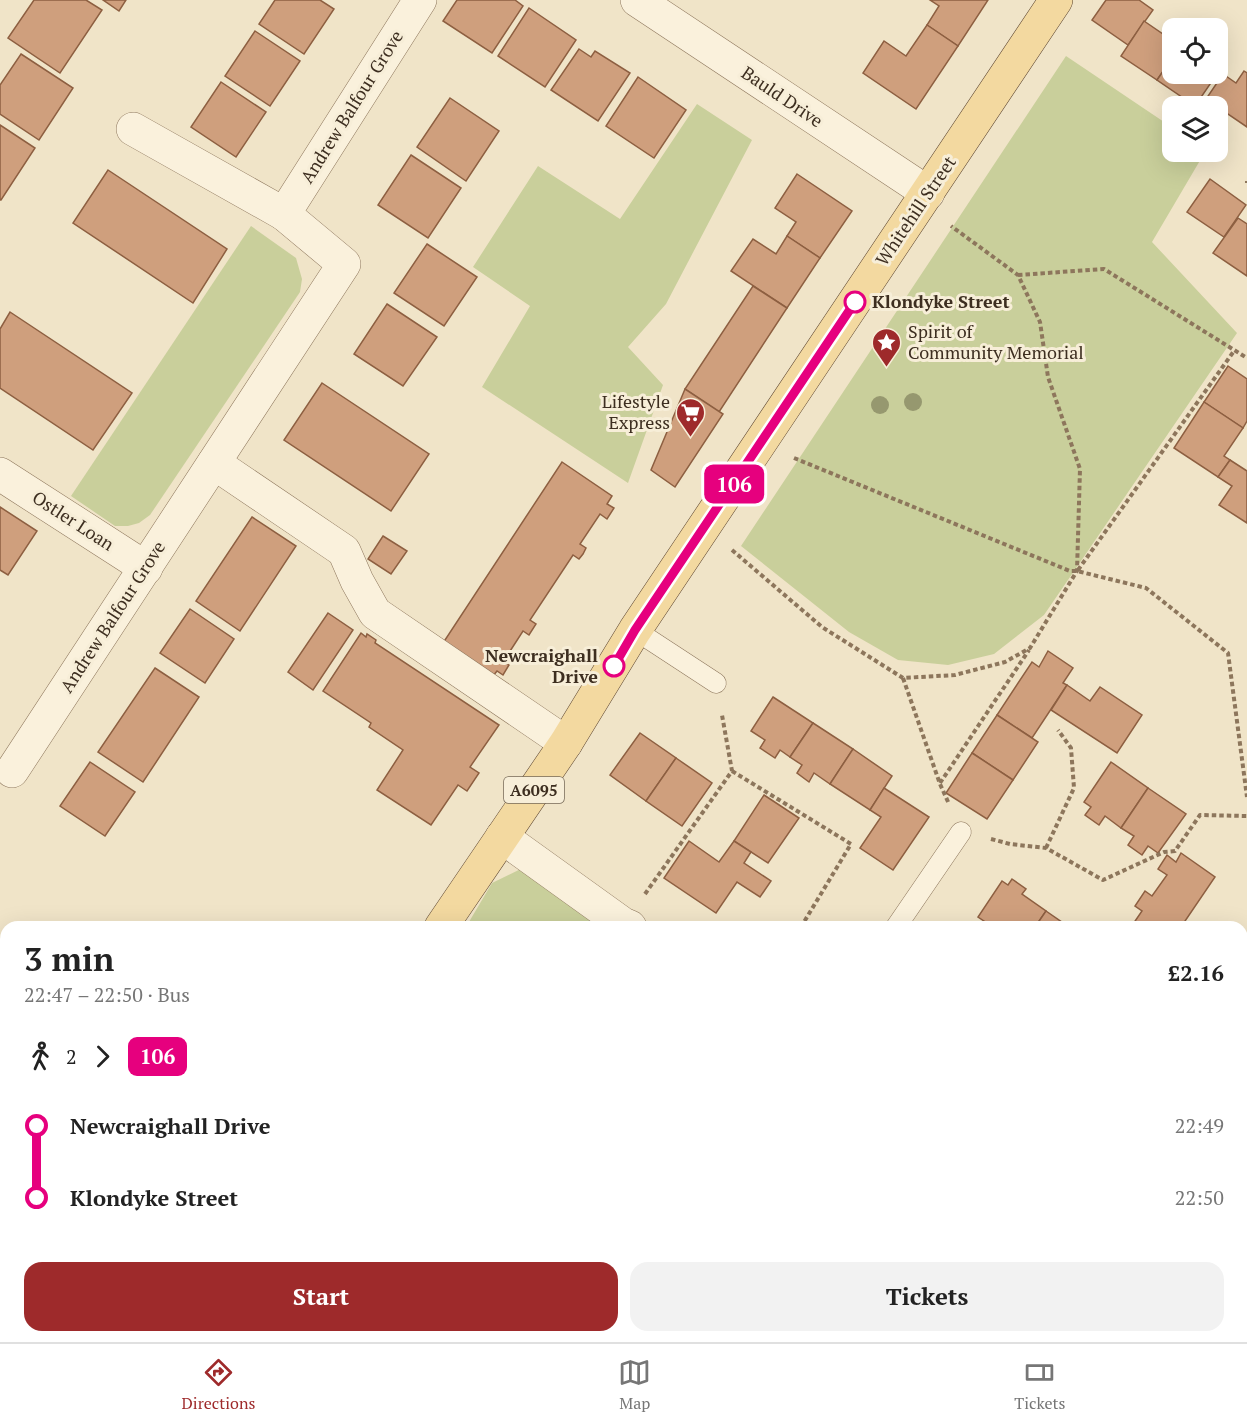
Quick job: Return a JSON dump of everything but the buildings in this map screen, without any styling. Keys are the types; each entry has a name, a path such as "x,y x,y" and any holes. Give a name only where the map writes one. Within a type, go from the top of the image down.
{"main road":[{"name":"Whitehill Street","path":"502,837 566,743 635,630 1056,0"},
{"name":"A6095","path":"445,921 502,837"}],"street":[{"name":"Andrew Balfour Grove","path":"284,214 420,0"},
{"name":"Bauld Drive","path":"637,0 924,199"},
{"name":"Andrew Balfour Grove","path":"12,771 344,264 284,214 133,129"},
{"path":"214,463 344,551 375,613 566,743"},
{"name":"Ostler Loan","path":"0,474 146,568"},
{"path":"502,837 621,921"}],"lane":[{"path":"635,630 716,683"},
{"path":"900,921 961,832"}],"path":[{"path":"924,199 1018,275 1040,322 1048,377 1080,469 1077,571"},
{"path":"1018,275 1104,268 1247,358"},
{"path":"940,784 1030,648 1077,571 1234,351"},
{"path":"791,456 1070,571 1146,588 1228,653 1247,797"},
{"path":"716,510 741,528 729,547 822,627 903,678 955,675 1005,662 1030,648"},
{"path":"903,678 940,784 961,832 1010,844 1046,848 1103,880 1164,852 1175,851 1200,815 1247,816"},
{"path":"630,921 732,771 716,683"},
{"path":"1046,848 1074,788 1071,748 1058,730"},
{"path":"732,771 851,844 805,921"}],"green space":[{"path":"1066,56 1162,121 1162,162 1199,162 1152,242 1237,333 1044,615 994,654 948,665 898,660 849,632 741,546"},
{"path":"697,104 752,140 666,304 628,347 663,385 628,483 482,387 530,306 473,267 538,166 620,219"},
{"path":"251,226 296,258 302,279 300,292 150,515 139,523 115,526 71,496"},
{"path":"533,863 610,921 470,921 492,883"}],"bus line":[{"name":"106","path":"614,666 635,630 855,302"}],"place":[{"name":"Klondyke Street","path":"855,302"},
{"name":"Spirit of Community Memorial","path":"887,368"},
{"name":"Lifestyle Express","path":"691,438"},
{"name":"Newcraighall Drive","path":"614,666"}]}
